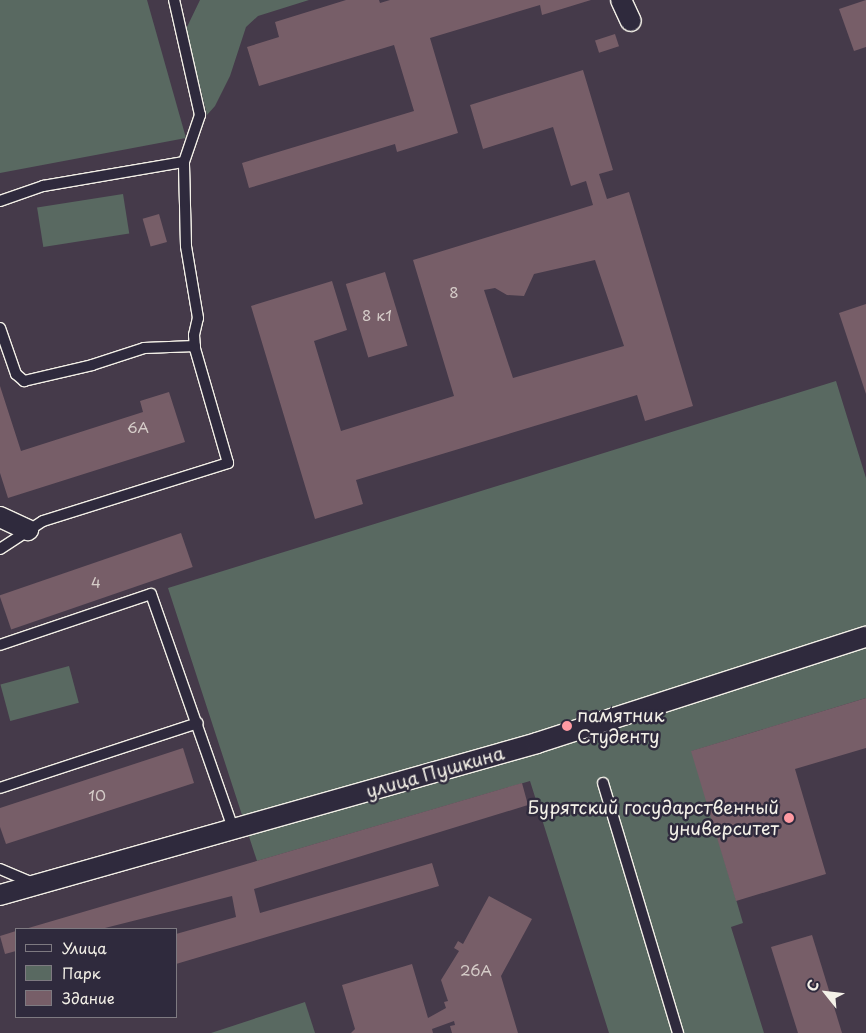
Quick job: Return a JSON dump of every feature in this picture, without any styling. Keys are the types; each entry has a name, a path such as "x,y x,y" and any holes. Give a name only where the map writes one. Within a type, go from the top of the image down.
{"street":[{"path":"621,0 630,21"},
{"path":"0,517 28,530"},
{"name":"улица Пушкина","path":"0,896 537,743 866,637"}],"lane":[{"path":"0,549 28,530 67,513 228,464 195,346 198,318 186,246 184,162 200,115 174,0"},
{"path":"0,201 44,186 184,162"},
{"path":"0,328 16,374 24,381 92,365 144,348 195,346"},
{"path":"0,645 151,594 231,822"},
{"path":"0,788 198,724"},
{"path":"602,783 678,1033"},
{"path":"0,868 10,876 39,884"}],"green space":[{"path":"0,0 147,0 186,138 0,173"},
{"path":"200,0 309,0 258,16 246,27 230,76 215,106 207,115 186,29"},
{"path":"123,194 129,234 43,247 37,208"},
{"path":"836,381 866,478 866,698 692,751 743,923 731,927 764,1033 609,1033 530,781 257,861 168,588"},
{"path":"69,666 79,703 10,721 0,684"},
{"path":"305,1002 315,1033 211,1033"}],"building":[{"path":"346,0 379,0 380,3 390,0 591,0 542,15 540,5 430,38 458,133 397,152 395,144 249,188 242,163 414,111 394,45 259,86 247,47 279,37 275,22"},
{"path":"866,0 866,47 854,51 839,9"},
{"path":"615,34 619,46 599,53 595,40"},
{"path":"583,70 613,170 599,174 607,199 629,192 693,406 645,421 637,395 356,480 363,504 315,519 251,306 332,281 347,330 314,341 341,431 454,396 413,260 593,205 586,181 571,186 553,127 483,149 470,105","holes":["595,260 624,346 513,378 484,290 495,288 507,295 524,296 534,274"]},
{"path":"159,214 167,242 151,247 143,219"},
{"path":"385,272 408,346 368,358 346,284"},
{"path":"866,304 866,394 839,313"},
{"path":"0,386 21,451 143,412 140,401 169,392 185,442 8,498 0,473"},
{"path":"181,533 193,567 11,630 0,595"},
{"name":"Бурятский государственный университет","path":"866,698 866,748 795,769 826,874 736,901 691,751"},
{"path":"183,748 194,783 6,844 0,827 0,808"},
{"path":"522,783 528,805 254,889 260,913 432,863 439,886 178,963 178,933 236,917 232,896 105,928 28,928"},
{"path":"489,896 532,919 501,976 518,1033 452,1033 450,1026 455,1025 454,1021 432,1029 433,1033 351,1033 355,1029 342,985 412,964 428,1018 446,1008 444,1002 448,1001 441,980 459,951 454,948 458,941 463,944"},
{"path":"15,931 15,951 5,954 0,936"},
{"path":"812,935 842,1033 798,1033 771,947"}],"place":[{"name":"памятник Студенту","path":"567,726"},
{"name":"Бурятский государственный университет","path":"789,818"}]}
